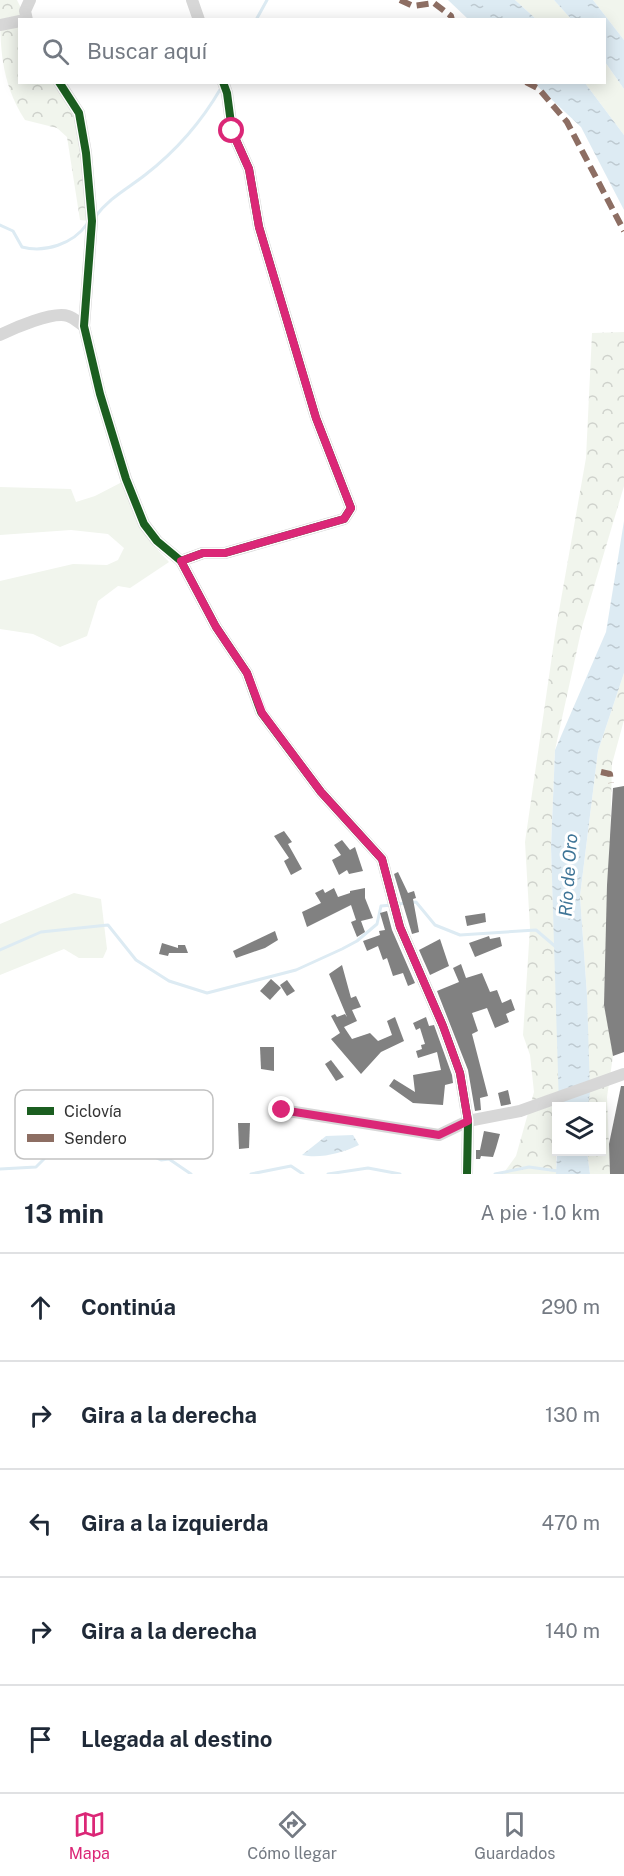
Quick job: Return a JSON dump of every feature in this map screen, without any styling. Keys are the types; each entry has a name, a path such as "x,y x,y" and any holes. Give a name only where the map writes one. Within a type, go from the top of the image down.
{"street":[{"path":"26,18 25,11 30,0"},
{"path":"192,0 198,18"},
{"path":"0,25 18,21"},
{"path":"60,84 79,113 86,153 92,221 84,326 113,445 144,524 157,541 181,561 216,627 247,673 262,713 321,792 382,859 400,927 443,1026 460,1073 468,1121 467,1174"},
{"path":"181,561 203,553 225,553 344,519 351,508 316,418 259,227 249,169 232,131 224,84"},
{"path":"0,335 43,319 61,316 68,316 84,326"},
{"path":"282,1110 439,1135 468,1121 498,1116 543,1103 624,1074"}],"green space":[{"path":"0,0 17,0 22,10 20,18 18,18 18,84 59,84 76,113 89,221 80,220 67,137 57,128 25,120 6,77 0,32"},
{"path":"515,0 554,0 570,18 535,18"},
{"path":"593,0 624,0 624,40"},
{"path":"606,63 624,89 624,135 586,84 606,84"},
{"path":"624,332 624,486 582,627 555,750 551,847 560,1098 560,1102 552,1102 552,1156 556,1156 556,1174 503,1174 516,1156 534,1092 530,1055 523,1035 530,928 525,842 556,628 586,458 592,333"},
{"path":"126,480 152,544 169,562 130,588 118,586 98,601 87,636 60,647 33,634 0,629 0,581 73,564 107,565 118,560 124,548 108,534 71,530 0,535 0,487 71,489 76,502 95,496"},
{"path":"624,673 624,720 612,764 610,844 613,1056 607,1097 610,1174 590,1174 588,1156 606,1156 606,1102 588,1102 587,995 580,896 598,751"},
{"path":"74,893 101,899 107,949 103,958 79,958 64,949 0,975 0,924"}],"water":[{"path":"448,0 515,0 535,18 467,18"},
{"path":"554,0 593,0 624,40 624,89 606,63 606,18 570,18"},
{"path":"535,84 586,84 624,135 624,210 581,127"},
{"name":"Río de Oro","path":"624,521 624,673 598,751 580,896 587,995 590,1092 589,1102 559,1102 551,847 555,750 606,632"},
{"path":"353,1135 359,1145 352,1148 323,1156 302,1155 326,1136"},
{"path":"557,1156 588,1156 590,1174 556,1174"}],"building":[{"path":"624,786 624,1052 613,1056 604,1005 607,885 613,788"},
{"path":"284,831 292,842 288,844 302,869 291,875 284,861 289,858 274,836"},
{"path":"342,840 350,850 355,847 363,871 349,874 347,870 339,875 332,860 341,855 334,845"},
{"path":"398,872 408,893 414,891 416,898 413,899 419,932 412,934 394,874"},
{"path":"334,888 338,897 350,891 365,888 365,898 373,918 361,921 365,932 357,937 351,922 356,920 351,905 307,927 302,912 321,903 315,893 323,889 325,893"},
{"path":"387,911 392,930 415,983 408,986 403,973 393,976 387,958 383,960 378,946 367,951 363,941 380,935 379,931 385,930 380,913"},
{"path":"485,913 486,922 467,926 465,916"},
{"path":"275,931 278,940 265,948 236,958 233,951"},
{"path":"489,936 490,939 500,937 502,946 475,957 469,943"},
{"path":"440,939 449,966 430,975 419,950"},
{"path":"162,943 178,948 178,945 185,945 188,953 169,953 168,956 159,954"},
{"path":"461,964 466,978 482,973 490,992 497,990 502,1003 511,999 515,1010 506,1014 509,1022 495,1028 487,1008 472,1013 478,1031 472,1034 488,1096 480,1098 481,1110 475,1111 468,1070 437,991 459,982 453,968"},
{"path":"342,965 351,998 356,996 361,1007 352,1010 357,1021 344,1027 352,1039 370,1033 378,1041 392,1035 387,1021 395,1017 404,1041 381,1052 361,1074 331,1039 340,1033 331,1016 335,1014 337,1017 345,1014 347,1017 329,974"},
{"path":"271,979 281,988 270,1000 260,991"},
{"path":"287,980 295,991 287,996 280,985"},
{"path":"426,1017 429,1026 434,1025 452,1075 453,1083 445,1085 443,1105 413,1103 389,1086 394,1079 415,1092 413,1075 441,1070 437,1052 418,1058 416,1051 422,1049 421,1045 425,1044 420,1028 416,1030 413,1023"},
{"path":"260,1047 274,1047 274,1071 261,1069"},
{"path":"331,1060 344,1077 336,1081 325,1064"},
{"path":"621,1086 624,1086 624,1174 610,1174 609,1144"},
{"path":"508,1090 511,1104 501,1106 498,1093"},
{"path":"238,1123 250,1123 249,1148 239,1149"},
{"path":"484,1131 500,1134 493,1157 481,1156 480,1159 476,1159 476,1150 480,1150"}],"waterway":[{"path":"257,18 267,0"},
{"path":"95,217 112,199 145,175 178,146 197,124 221,88"},
{"path":"0,225 13,231 22,247 40,249 66,242 87,224"},
{"path":"398,904 416,902 435,925 460,935 536,930 556,947"},
{"path":"0,950 41,932 108,925 136,960 169,981 207,993 296,970 342,949 357,941 377,924 381,906 392,905"},
{"path":"0,1169 36,1167 44,1159"},
{"path":"159,1159 169,1159"},
{"path":"169,1159 191,1174"},
{"path":"251,1174 291,1166 303,1174"},
{"path":"495,1174 529,1167 558,1171"},
{"path":"328,1174 368,1168 400,1174"}],"marked path":[{"path":"400,0 413,6 434,3 452,18"},
{"path":"530,84 539,89 567,122 624,231"},
{"path":"601,772 610,774 611,783"}],"cycle path":[{"path":"60,84 79,113 86,153 92,221 84,326 100,394 126,479 144,524 157,541 181,561 216,627 247,673 261,712 321,792 382,859 400,927 443,1026 460,1073 468,1121 467,1174"},
{"path":"181,561 203,553 225,553 344,519 351,508 316,418 259,227 249,169 232,131 224,84"}],"route":[{"path":"232,131 249,169 259,227 316,418 351,508 344,519 225,553 203,553 181,561 216,627 247,673 262,713 321,792 382,859 400,927 443,1026 460,1073 468,1121 439,1135 282,1110"}]}
